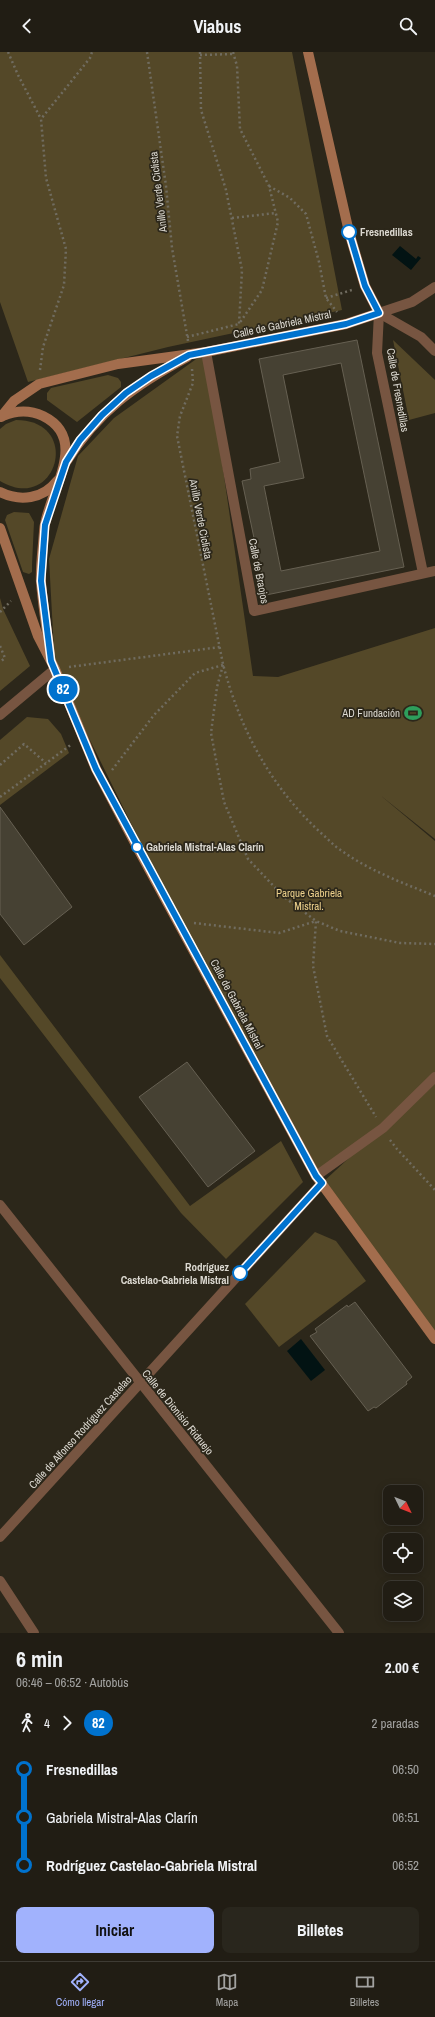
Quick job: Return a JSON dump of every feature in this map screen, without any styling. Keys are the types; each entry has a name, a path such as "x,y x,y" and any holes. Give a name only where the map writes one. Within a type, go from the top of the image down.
{"street":[{"path":"308,52 347,225 365,286 379,313 421,337 435,351"},
{"path":"379,313 412,302 435,287"},
{"name":"Calle de Gabriela Mistral","path":"0,417 14,400 39,384 118,364 189,355 346,324 379,313"},
{"name":"Calle de Fresnedillas","path":"379,313 377,354 423,573"},
{"name":"Calle de Braojos","path":"206,352 254,611 435,571"},
{"name":"Calle de Gabriela Mistral","path":"53,665 41,581 45,525 66,462 80,440 102,415 126,393 151,376 189,355"},
{"name":"Calle de Gabriela Mistral","path":"0,417 12,412 25,411 37,413 48,418 57,427 63,437 66,449 66,462"},
{"name":"Calle de Gabriela Mistral","path":"0,492 11,497 22,499 33,497 53,487 60,478"},
{"name":"Calle de Gabriela Mistral","path":"0,528 38,636 53,665 103,782 319,1179 435,1339"},
{"path":"0,715 53,665"},
{"name":"Calle de Alfonso Rodríguez Castelao","path":"0,1537 140,1383 319,1179 383,1128 435,1077"},
{"name":"Calle de Dionisio Ridruejo","path":"0,1205 339,1633"},
{"path":"0,1581 34,1633"}],"path":[{"path":"8,52 41,119 46,178 66,249 64,285 43,347 39,384"},
{"path":"41,119 90,58 92,52"},
{"name":"Anillo Verde Ciclista","path":"147,52 166,186 172,248 193,383 180,416 177,436 223,664 230,690 266,768 300,813 340,851 389,878 435,896"},
{"path":"187,337 239,324 262,290 278,222 269,186 240,129 237,66 233,53 200,54 202,110 226,190 242,270 239,324"},
{"path":"269,186 290,198 306,214 319,262 326,298 346,324"},
{"path":"232,218 276,214"},
{"path":"326,298 365,286"},
{"path":"0,612 11,600"},
{"path":"0,646 5,658 0,662"},
{"path":"53,665 220,647"},
{"path":"103,782 154,715 195,673 223,664"},
{"path":"223,664 217,687 211,733 224,802 248,860 284,897 316,921 340,931 400,943 435,944"},
{"path":"0,797 83,737"},
{"path":"0,765 24,744 46,763"},
{"path":"179,922 279,933 316,921"},
{"path":"316,921 313,966 327,1036 397,1149 435,1190"}],"green space":[{"path":"0,52 292,52 342,310 168,347 28,382 0,302"},
{"path":"393,340 435,380 435,413 409,420"},
{"name":"Parque Gabriela Mistral.","path":"206,352 253,676 278,677 435,628 435,839 380,795 435,841 435,1333 322,1183 376,1133 316,1176 186,935 55,669 49,559 78,456 114,418"},
{"path":"108,375 118,378 121,382 121,387 77,422 47,400 47,393 51,388"},
{"path":"16,420 37,424 50,434 55,448 54,463 48,477 36,486 20,488 0,481 0,429 6,424"},
{"path":"14,512 29,513 34,522 32,572 29,574 23,572 5,520 7,515"},
{"path":"0,598 3,609 30,666 0,691"},
{"path":"27,717 48,719 61,734 69,753 0,805 0,740"},
{"path":"0,955 190,1206 281,1141 303,1182 226,1259 181,1213 0,978"},
{"path":"315,1232 336,1241 366,1281 279,1347 245,1304"}],"shaded area":[{"path":"400,246 416,259 418,256 421,258 411,270 392,255"},
{"path":"301,1339 325,1370 311,1381 287,1351"}],"building":[{"path":"357,340 404,567 266,595 242,481 251,479 250,469 280,462 259,359","holes":["341,363 380,551 281,571 264,486 304,478 283,375"]},
{"path":"0,807 72,907 24,945 0,914"},
{"path":"187,1062 255,1151 208,1187 139,1097"},
{"path":"355,1302 412,1377 406,1382 407,1384 376,1408 374,1407 368,1411 310,1336 317,1332 315,1329 347,1305 348,1307"}],"bus line":[{"name":"82","path":"240,1273 322,1183 316,1176 96,769 51,661 41,581 45,525 66,462 80,440 102,415 126,393 151,376 189,355 346,324 379,313 365,286 349,232"}],"place":[{"name":"Fresnedillas","path":"349,232"},
{"name":"AD Fundación","path":"413,713"},
{"name":"Gabriela Mistral-Alas Clarín","path":"137,847"},
{"name":"Rodríguez Castelao-Gabriela Mistral","path":"240,1273"}]}
